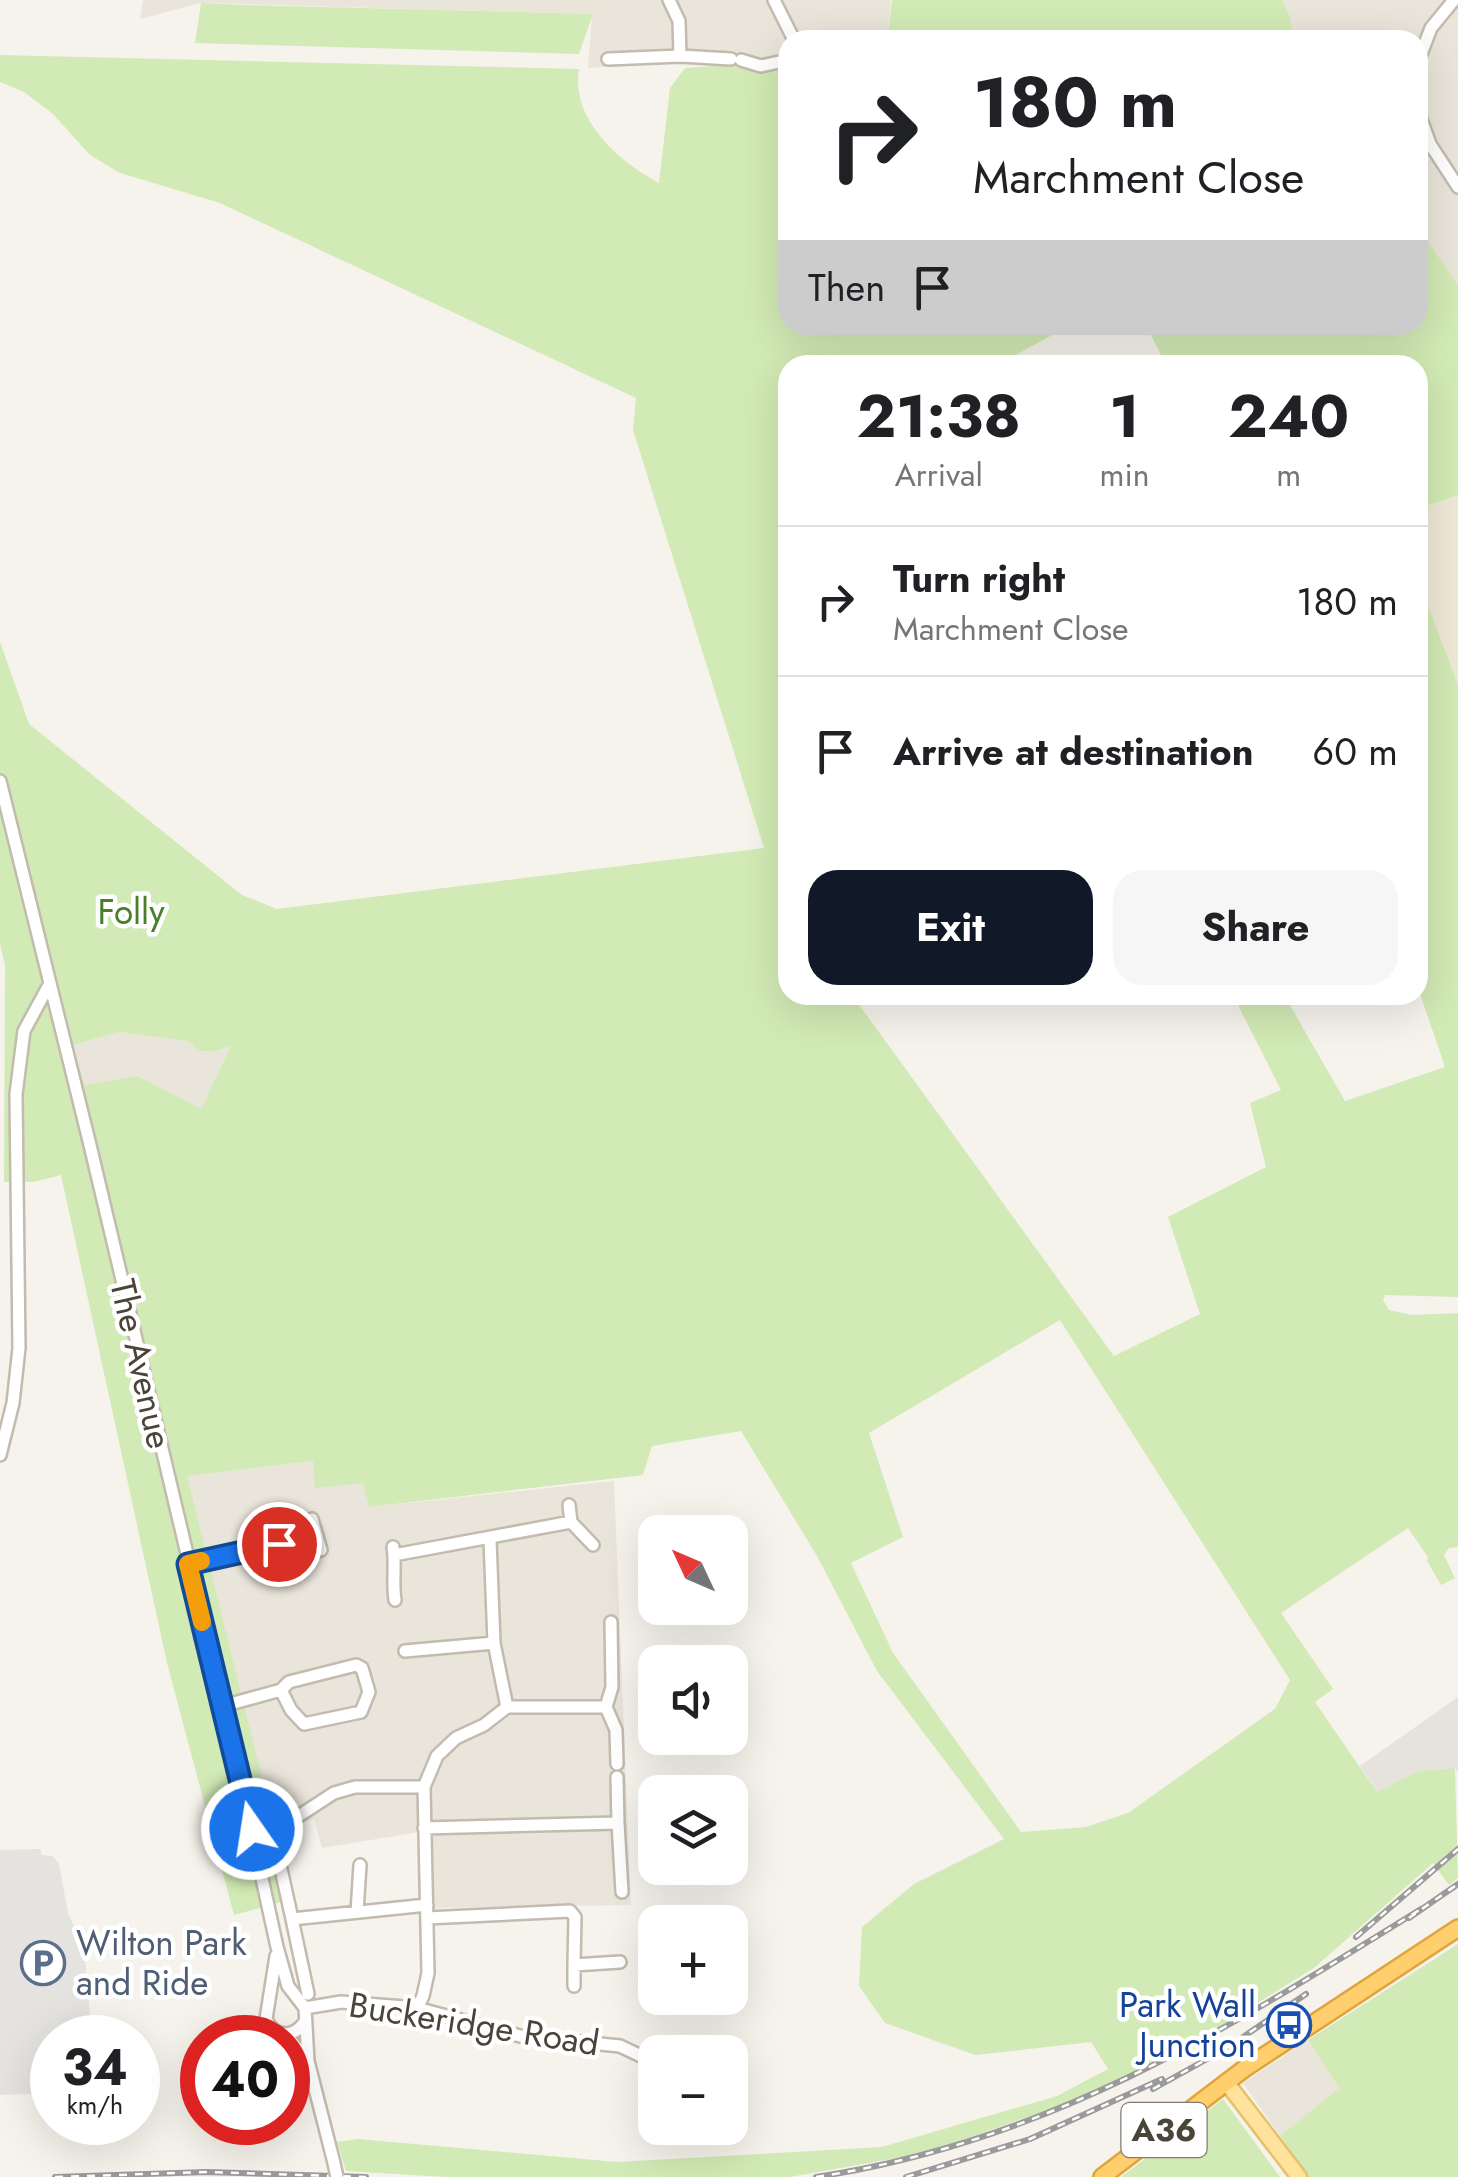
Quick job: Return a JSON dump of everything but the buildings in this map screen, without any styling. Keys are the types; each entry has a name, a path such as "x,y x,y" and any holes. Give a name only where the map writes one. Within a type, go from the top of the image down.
{"highway":[{"name":"A36","path":"1102,2177 1226,2082 1458,1928"}],"main road":[{"path":"1226,2082 1299,2177"}],"street":[{"path":"670,0 679,21 680,56"},
{"path":"774,0 789,30"},
{"path":"1428,36 1454,0"},
{"path":"608,59 680,56 736,59 761,66 778,62"},
{"path":"1428,138 1458,187"},
{"name":"The Avenue","path":"0,781 224,1706 277,1947 292,1994 305,2008"},
{"path":"0,1455 19,1348 16,1094 24,1031 50,983"},
{"path":"569,1505 571,1522 593,1545"},
{"path":"312,1519 321,1550"},
{"path":"394,1600 394,1551 490,1540 571,1522"},
{"path":"188,1564 316,1535"},
{"path":"490,1540 494,1643 507,1707"},
{"path":"611,1622 612,1687 606,1706 616,1730 622,1892"},
{"path":"405,1651 494,1643"},
{"path":"224,1706 281,1690 289,1682 356,1664 362,1668 368,1684 362,1712 304,1724 281,1690"},
{"path":"417,2008 424,1996 428,1973 424,1787 437,1756 446,1746 507,1707 606,1706"},
{"path":"252,1829 294,1818 334,1793 355,1787 424,1787"},
{"path":"424,1828 618,1822"},
{"path":"277,1851 308,1994"},
{"path":"358,1912 360,1864"},
{"path":"292,1920 358,1912 570,1911 575,1917 574,1986"},
{"name":"The Avenue","path":"268,2004 277,1947"},
{"path":"574,1964 620,1962"},
{"path":"266,2015 268,2004 278,1995 292,1994"},
{"name":"Buckeridge Road","path":"305,2008 341,2002 417,2008 520,2036 620,2046 638,2055"},
{"path":"305,2008 305,2015"},
{"path":"310,2069 337,2177"}],"shaded area":[{"path":"143,0 891,0 888,30 778,30 778,57 588,68 592,14 201,3 140,19"},
{"path":"1282,0 1458,0 1458,285 1428,242 1428,30 1292,30"},
{"path":"1458,495 1458,1081 1425,1005 1428,506"},
{"path":"119,1032 232,1045 201,1110 138,1076 84,1086 73,1045"},
{"path":"314,1461 363,1483 370,1507 614,1481 631,1905 434,1908 419,1832 322,1848 314,1819 274,1831 186,1476"},
{"path":"1458,1697 1458,1772 1455,1768 1418,1771 1377,1792 1360,1766"},
{"name":"Wilton Park and Ride","path":"40,1849 42,1855 53,1856 59,1864 68,1913 84,1948 90,2015 30,2015 30,2094 0,2095 0,1850"},
{"path":"1308,2040 1339,2088 1280,2136 1243,2083"}],"green space":[{"path":"892,0 1282,0 1292,30 888,30"},
{"path":"201,3 593,14 579,54 195,43"},
{"name":"Folly","path":"0,55 579,69 578,87 590,122 614,151 659,183 670,88 685,68 778,62 778,335 1052,335 1016,355 778,355 778,1005 859,1005 1114,1356 1200,1314 1168,1217 1266,1167 1250,1103 1281,1090 1238,1005 1290,1005 1345,1101 1445,1067 1424,1005 1428,1005 1428,606 1458,685 1458,1297 1385,1295 1383,1300 1389,1310 1412,1315 1458,1313 1458,1547 1449,1548 1444,1555 1455,1578 1441,1585 1408,1528 1281,1613 1333,1689 1315,1702 1377,1792 1418,1771 1455,1768 1458,1878 1449,1885 1433,1863 1314,1968 1206,2035 1084,2097 925,2153 790,2177 445,2177 346,2171 337,2142 358,2139 617,2162 882,2147 1057,2096 1108,2069 1091,2042 975,2055 885,2023 859,1986 862,1927 914,1884 1004,1839 877,1671 817,1556 741,1431 652,1446 643,1475 369,1507 363,1483 315,1488 313,1461 187,1476 292,1899 234,1915 167,1663 61,1175 34,1182 4,1182 0,642 29,724 242,895 277,909 764,848 633,430 636,398 220,203 120,173 90,155 53,114 24,92 0,82","holes":["119,1032 188,1041 199,1051 231,1046 201,1109 138,1076 84,1085 73,1045","1060,1320 1290,1680 1275,1709 1128,1813 1086,1827 1021,1832 893,1653 851,1563 903,1537 869,1433"]},
{"path":"1428,242 1458,285 1458,495 1428,506 1428,355 1161,355 1151,335 1428,335"},
{"path":"1458,1944 1458,2177 1308,2177 1280,2136 1339,2088 1308,2040"},
{"path":"1223,2099 1280,2177 1121,2177"}],"railway":[{"path":"1356,1937 1458,1849"},
{"path":"1409,1918 1458,1884"},
{"path":"816,2177 901,2160 1058,2109 1205,2038 1421,1909"},
{"path":"1153,2089 1227,2048 1306,1994"},
{"path":"906,2177 1030,2139 1162,2079"},
{"path":"55,2177 207,2172 366,2177"}],"slow traffic":[{"path":"201,1561 188,1564 202,1622"}],"place":[{"name":"Wilton Park and Ride","path":"43,1963"},
{"name":"Park Wall Junction","path":"1289,2025"}],"route":[{"path":"252,1829 188,1564 279,1544"}]}
